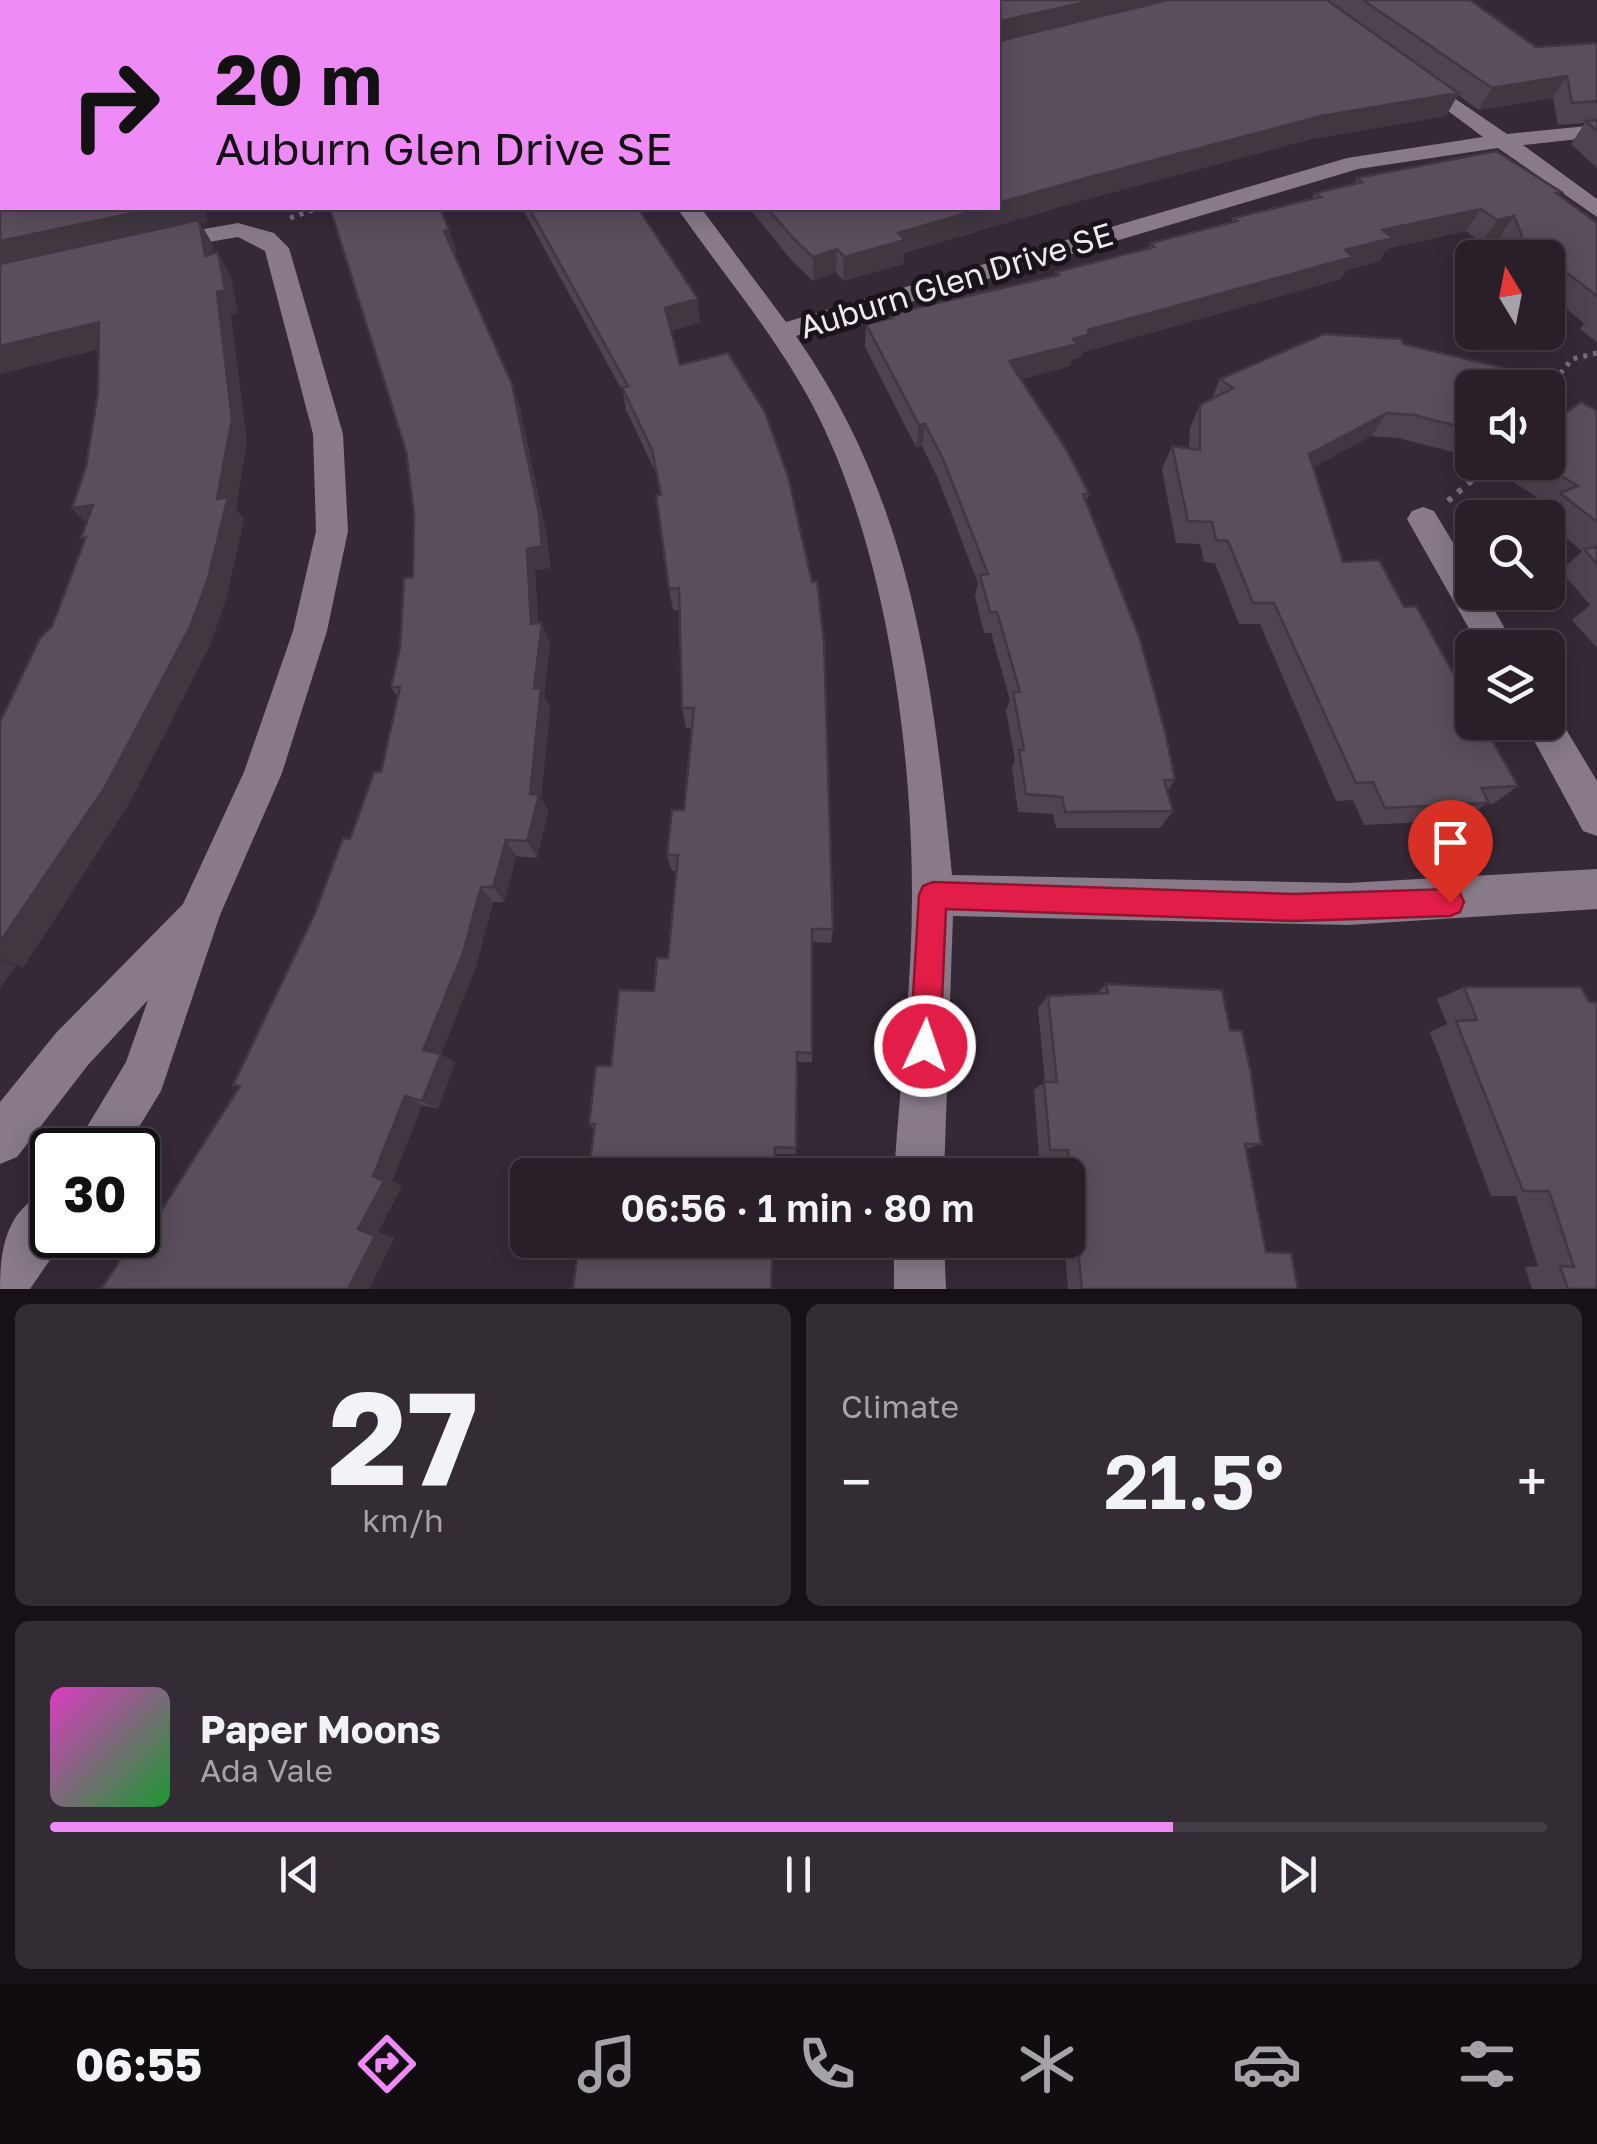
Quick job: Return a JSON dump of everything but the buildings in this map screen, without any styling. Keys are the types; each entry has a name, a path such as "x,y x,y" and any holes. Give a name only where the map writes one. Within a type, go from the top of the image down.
{"street":[{"path":"1394,62 1597,210"},
{"name":"Auburn Glen Drive SE","path":"920,1158 933,895 918,718 898,597 855,467 828,409 780,332 1355,163 1502,140 1597,131"},
{"path":"690,210 780,332"},
{"path":"111,1128 145,1075 200,913 263,773 310,631 332,531 330,448 274,242 234,230 130,251"},
{"path":"1423,519 1488,630"},
{"path":"1552,740 1597,818"},
{"path":"933,895 1294,908 1489,901 1597,888"},
{"path":"0,1140 72,1049 200,913"},
{"path":"0,1287 30,1245"},
{"path":"920,1258 920,1289"}],"path":[{"path":"1563,370 1572,359 1597,353"},
{"path":"1423,519 1473,480"}],"route":[{"path":"925,1046 933,895 1294,908 1450,902"}]}
